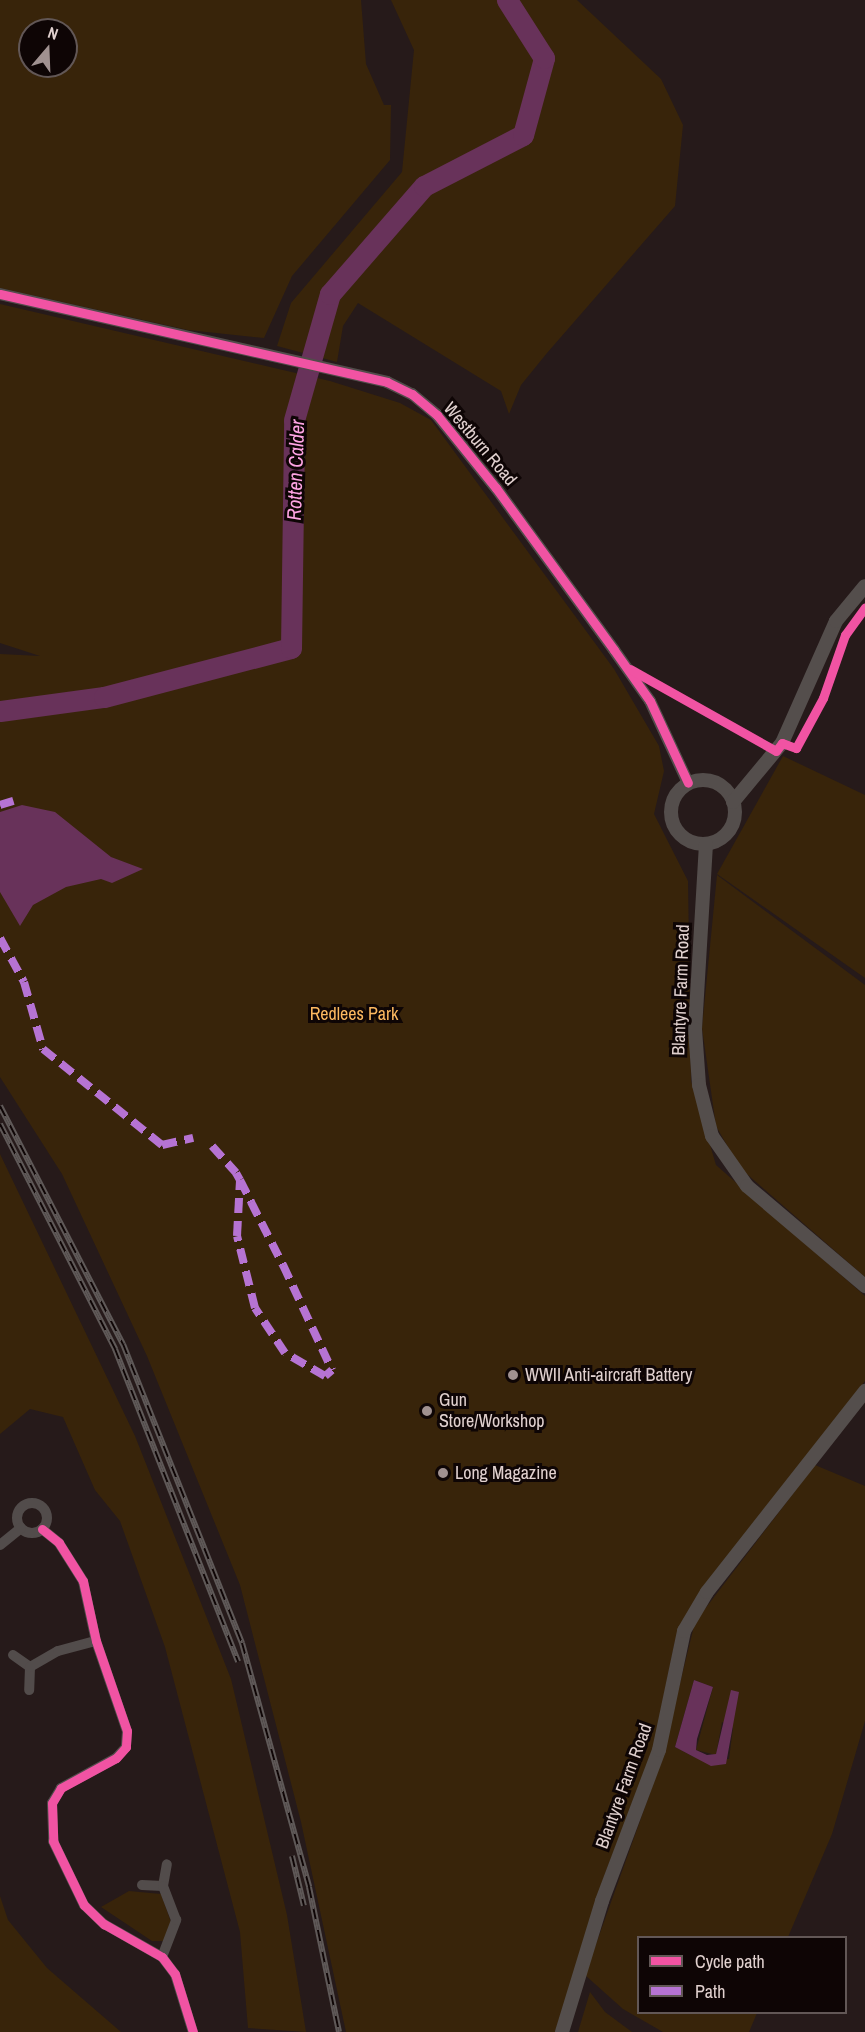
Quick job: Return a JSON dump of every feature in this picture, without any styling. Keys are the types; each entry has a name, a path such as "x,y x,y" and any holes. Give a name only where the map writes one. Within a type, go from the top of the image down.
{"main road":[{"path":"733,802 720,785 688,783 673,799 671,820 682,837 706,844 728,832 733,802 782,743 809,693 836,621 865,586"},
{"name":"Blantyre Farm Road","path":"706,844 695,1029 699,1085 712,1136 747,1185 865,1286"},
{"name":"Blantyre Farm Road","path":"562,2032 599,1910 659,1750 688,1624 865,1391"}],"street":[{"name":"Westburn Road","path":"0,294 353,374 412,394 437,415 650,701 688,783"},
{"path":"21,1528 18,1512 34,1503 46,1511 42,1529"},
{"path":"21,1528 33,1533 42,1529"},
{"path":"0,1545 21,1528"},
{"path":"42,1529 59,1543 83,1581 96,1641 120,1703 126,1747 117,1758 61,1788 52,1803 53,1840 84,1905 104,1924 162,1958 184,1991 193,2032"},
{"path":"30,1667 58,1651 96,1641"},
{"path":"13,1655 30,1667"},
{"path":"29,1690 30,1667"},
{"path":"162,1958 177,1920 163,1886 167,1864"},
{"path":"142,1885 163,1886"}],"green space":[{"path":"0,0 361,0 366,64 384,105 391,105 390,160 292,276 264,338 188,330 0,288"},
{"path":"391,0 577,0 661,79 683,125 675,206 521,385 509,414 501,391 358,303 343,326 337,362 277,346 291,303 402,172 414,50"},
{"name":"Redlees Park","path":"0,304 330,381 400,403 431,420 614,669 659,746 664,771 654,814 688,881 691,1081 716,1165 865,1296 865,1381 703,1588 675,1641 652,1753 605,1874 555,2032 346,2032 301,1822 240,1585 147,1356 62,1174 0,1077 0,654 40,656 0,643"},
{"path":"783,756 865,795 865,978 717,874"},
{"path":"717,875 865,985 865,1277 740,1168 716,1126 702,1028"},
{"path":"0,1154 135,1436 231,1679 287,1915 306,2032 248,2028 240,1932 165,1647 120,1521 95,1490 63,1417 30,1409 0,1434"},
{"path":"815,1465 865,1486 865,1721 832,1834 788,1936 637,1936 637,2014 757,2014 749,2032 663,2032 623,2009 585,1975 660,1765 695,1622","holes":["694,1680 713,1687 696,1750 716,1755 722,1722 733,1728 729,1759 694,1757 675,1747"]},
{"path":"129,1891 161,1894 172,1925 165,1941 152,1941 101,1907"},
{"path":"0,1896 8,1920 47,1968 121,2032 0,2032"},
{"path":"590,1992 605,2012 632,2032 578,2032"}],"shaded area":[{"path":"22,805 55,812 111,857 143,869 112,883 101,879 66,887 33,905 20,926 0,892 0,812"},
{"path":"694,1680 713,1687 697,1739 696,1750 707,1755 716,1754 731,1690 739,1692 726,1764 711,1766 675,1747"}],"waterway":[{"name":"Rotten Calder","path":"0,711 104,697 291,648 294,420 330,294 424,186 523,135 544,58 507,0"}],"railway":[{"path":"0,1106 123,1344 242,1643 309,1887 339,2032"},
{"path":"0,1124 115,1349 238,1662"},
{"path":"292,1856 304,1906"}],"marked path":[{"path":"0,805 13,801"},
{"path":"0,938 24,982 43,1049 162,1145 193,1138"},
{"path":"212,1146 236,1173 240,1180 283,1265 332,1370 325,1376 285,1353 255,1308 237,1236 240,1180"}],"cycle path":[{"path":"0,294 387,382 412,394 437,415 496,488 614,650 650,701 688,783"},
{"path":"630,669 776,751 782,743 796,748 823,698 845,635 865,607"},
{"path":"42,1529 59,1543 83,1581 96,1641 127,1731 126,1747 116,1758 61,1788 52,1803 53,1841 84,1905 104,1924 162,1957 175,1974 193,2032"}],"place":[{"name":"WWII Anti-aircraft Battery","path":"513,1375"},
{"name":"Gun Store/Workshop","path":"427,1411"},
{"name":"Long Magazine","path":"443,1473"}]}
